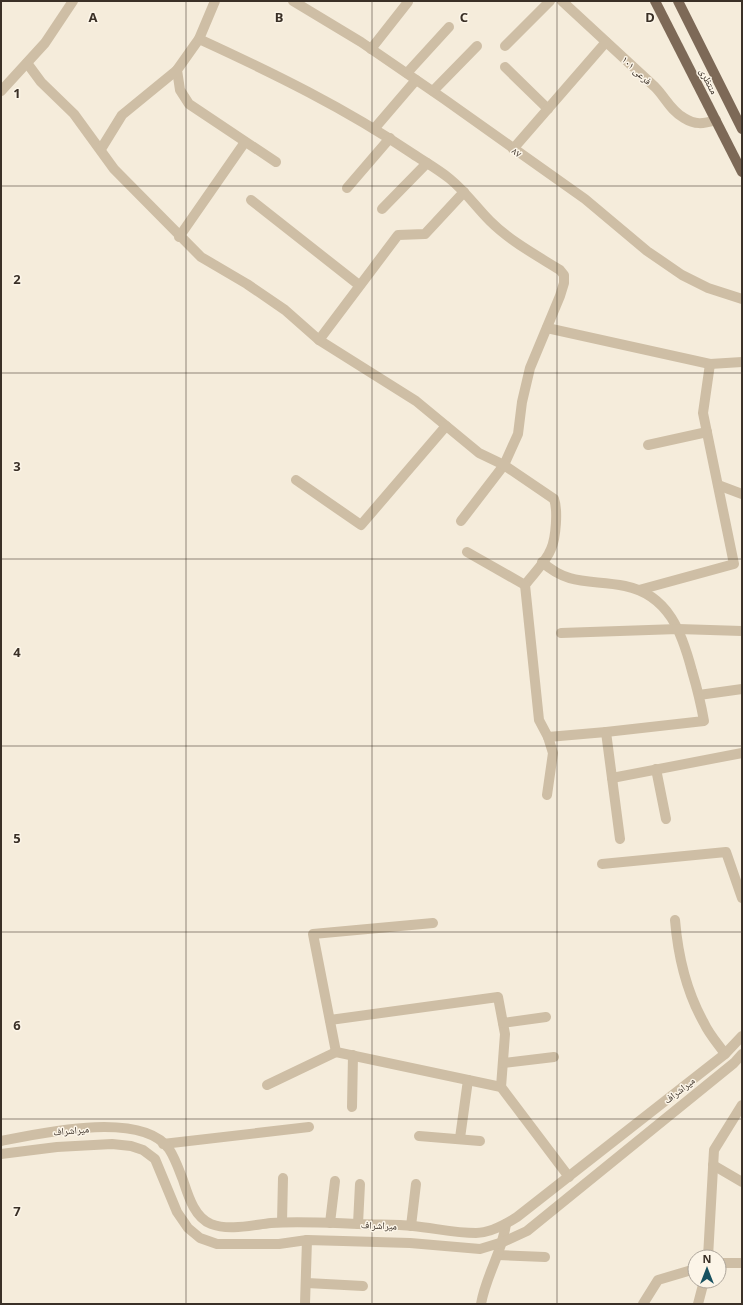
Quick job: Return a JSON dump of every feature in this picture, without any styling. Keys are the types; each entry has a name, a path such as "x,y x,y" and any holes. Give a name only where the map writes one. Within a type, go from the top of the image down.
{"main road":[{"name":"منتظری","path":"655,1 742,172"},
{"name":"منتظری","path":"678,1 742,128"}],"street":[{"path":"1,91 45,43 73,1"},
{"path":"101,149 122,115 177,70 199,39 215,1"},
{"name":"۸۷","path":"293,1 371,49 433,91 585,199 647,251 682,275 708,288 742,299"},
{"path":"505,46 550,1"},
{"name":"فرعی ۱۰۱","path":"562,1 657,89 672,109 682,117 693,123 703,124 716,120"},
{"path":"371,49 408,2"},
{"path":"407,73 448,27"},
{"path":"199,39 290,81 390,138 450,179 490,221 514,241 560,270 564,275 564,283 560,296 530,368 522,402 518,434 504,465 461,521"},
{"path":"513,149 606,42"},
{"path":"433,91 478,46"},
{"path":"27,63 41,82 74,114 101,149 114,169 179,237 202,257 248,284 285,310 319,340 416,401 479,453 504,465 554,499 556,505 551,549 525,585 539,720 548,737 553,753 547,795"},
{"path":"505,67 548,109"},
{"path":"177,70 180,90 189,104 276,162"},
{"path":"374,129 416,80"},
{"path":"347,188 390,138"},
{"path":"179,237 245,142"},
{"path":"382,209 427,163"},
{"path":"319,340 398,235 425,234 464,192"},
{"path":"251,200 359,285"},
{"path":"547,328 710,364 742,362"},
{"path":"639,590 734,564 703,413 710,364"},
{"path":"296,480 361,525 446,426"},
{"path":"648,445 707,432"},
{"path":"718,485 742,494"},
{"path":"468,552 525,585"},
{"path":"542,562 555,573 566,578 625,586 639,590 654,599 673,618 684,641 699,695 704,721 548,737"},
{"path":"561,633 678,629 742,631"},
{"path":"699,695 742,689"},
{"path":"606,732 620,839"},
{"path":"612,778 742,753"},
{"path":"656,769 666,819"},
{"path":"602,864 726,852 742,898"},
{"path":"675,920 678,953 689,989 704,1024 725,1054"},
{"path":"336,1052 313,934 433,923"},
{"path":"330,1020 498,997 505,1034 501,1087"},
{"path":"503,1023 546,1017"},
{"name":"میراشراف","path":"1,1141 54,1131 112,1127 135,1129 155,1138 169,1148 192,1204 200,1216 209,1223 220,1227 282,1222 330,1223 411,1226 477,1234 506,1224 569,1177 725,1054 742,1036"},
{"path":"267,1085 336,1052 501,1087 569,1177"},
{"name":"میراشراف","path":"1,1154 112,1144 131,1146 143,1150 155,1159 177,1212 188,1228 200,1238 217,1244 279,1244 307,1240 410,1243 480,1249 503,1242 527,1231 734,1063 742,1054"},
{"path":"352,1107 353,1055"},
{"path":"503,1063 554,1057"},
{"path":"460,1138 468,1080"},
{"path":"708,1249 714,1150 742,1105"},
{"path":"163,1144 310,1126"},
{"path":"419,1136 460,1138 480,1141"},
{"path":"713,1164 742,1182"},
{"path":"282,1222 283,1178"},
{"path":"330,1223 335,1181"},
{"path":"358,1224 360,1184"},
{"path":"411,1226 416,1184"},
{"path":"343,1241 344,1224"},
{"path":"480,1304 491,1268 503,1242 506,1224"},
{"path":"305,1304 307,1283 307,1240"},
{"path":"498,1255 545,1257"},
{"path":"727,1263 742,1263"},
{"path":"643,1304 658,1280 687,1271"},
{"path":"307,1283 363,1286"},
{"path":"698,1304 702,1289"}]}
